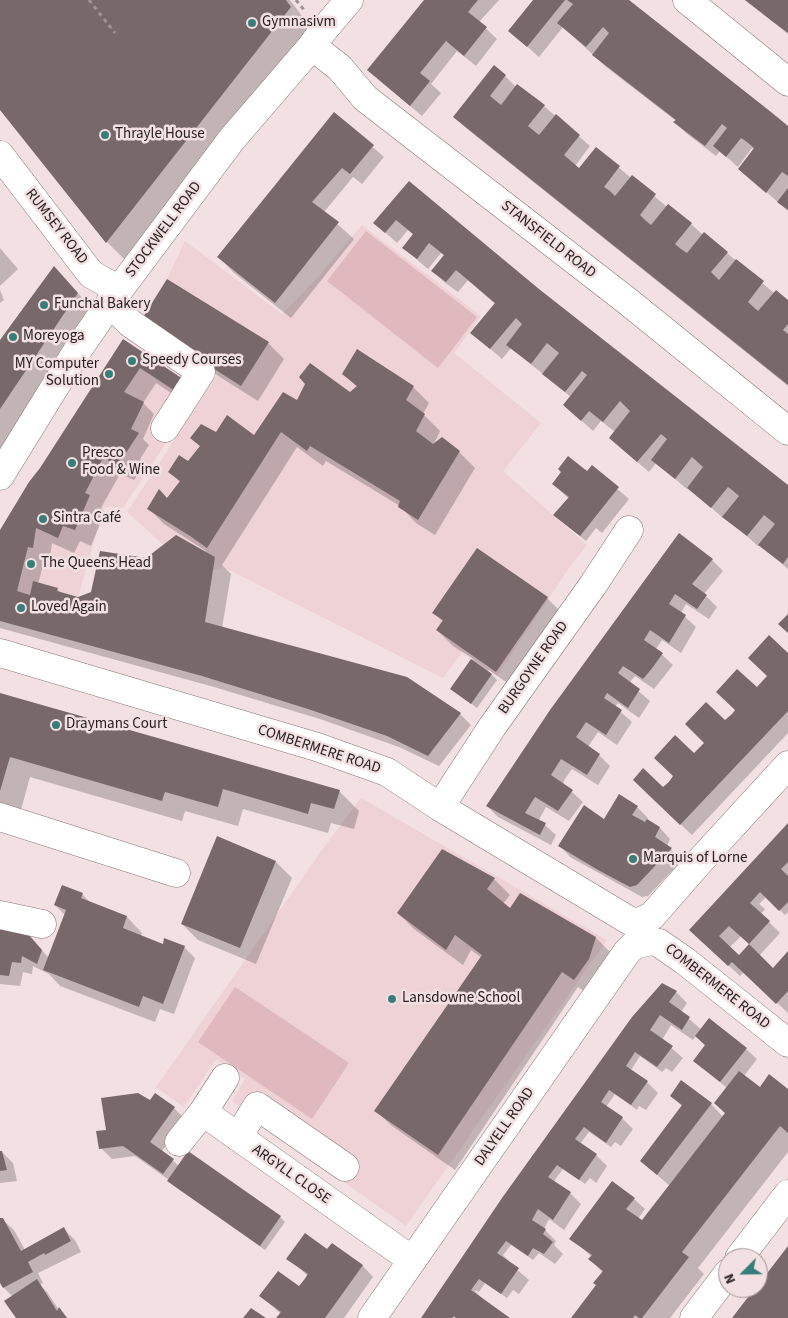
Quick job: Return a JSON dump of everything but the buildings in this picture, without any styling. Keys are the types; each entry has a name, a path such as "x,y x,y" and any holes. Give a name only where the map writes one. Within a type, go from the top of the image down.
{"main road":[{"name":"STOCKWELL ROAD","path":"0,476 78,351 115,297 232,139 349,0"},
{"path":"686,0 788,82"},
{"name":"STANSFIELD ROAD","path":"312,46 340,68 364,98 626,300 788,431"},
{"name":"RUMSEY ROAD","path":"0,155 92,274 115,297 130,323 201,372 164,428"},
{"name":"BURGOYNE ROAD","path":"440,807 492,727 593,585 629,530"},
{"name":"COMBERMERE ROAD","path":"0,653 317,747 387,772 440,807 630,921 651,941 659,943 685,961 788,1043"},
{"name":"DALYELL ROAD","path":"372,1318 627,952 634,945 640,932 652,916 788,765"},
{"path":"0,817 176,873"},
{"path":"0,915 42,924"},
{"path":"179,1142 203,1112 225,1078"},
{"path":"238,1137 257,1106 345,1167"},
{"name":"ARGYLL CLOSE","path":"203,1112 412,1260"},
{"path":"747,1248 788,1194"},
{"path":"694,1318 718,1286"}],"path":[{"path":"89,0 115,34"},
{"path":"296,0 305,10"}],"shaded area":[{"path":"362,225 481,316 454,353 541,423 503,471 587,545 569,568 497,676 463,651 443,678 223,567 201,574 186,565 127,512 219,372 140,322 167,279 185,241 282,314 319,276"},
{"path":"366,231 477,317 438,368 327,281"},
{"path":"123,339 200,392 123,508 104,507 78,597 57,591 58,588 33,582 30,595 0,586 0,530 29,482 40,468"},
{"name":"Lansdowne School","path":"361,798 607,940 406,1226 232,1101 245,1079 216,1059 184,1107 156,1087 325,846"},
{"path":"235,987 349,1063 312,1119 198,1042"}],"place":[{"name":"Gymnasivm","path":"252,23"},
{"name":"Thrayle House","path":"105,135"},
{"name":"Funchal Bakery","path":"44,305"},
{"name":"Moreyoga","path":"13,337"},
{"name":"Speedy Courses","path":"132,361"},
{"name":"MY Computer Solution","path":"109,374"},
{"name":"Presco Food & Wine","path":"72,463"},
{"name":"Sintra Café","path":"43,519"},
{"name":"The Queens Head","path":"31,564"},
{"name":"Loved Again","path":"21,608"},
{"name":"Draymans Court","path":"56,725"},
{"name":"Marquis of Lorne","path":"633,859"},
{"name":"Lansdowne School","path":"392,999"}]}
